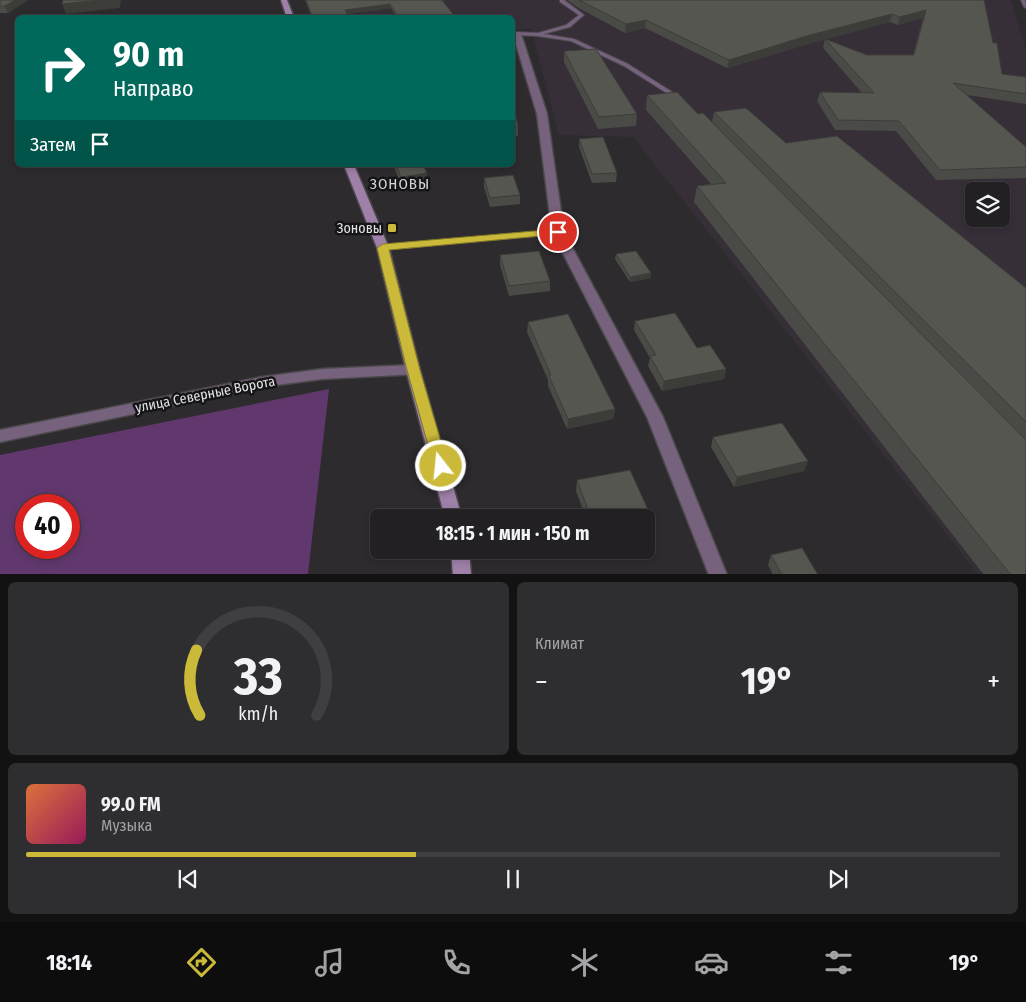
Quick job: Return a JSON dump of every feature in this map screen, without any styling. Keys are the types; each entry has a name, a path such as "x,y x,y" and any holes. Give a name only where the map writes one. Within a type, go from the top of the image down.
{"street":[{"path":"284,0 290,15"},
{"path":"515,33 542,114 558,232 655,417 718,574"},
{"path":"350,167 383,248 413,370 452,509"},
{"name":"улица Северные Ворота","path":"0,436 262,382 322,374 413,370"},
{"path":"461,559 462,574"}],"lane":[{"path":"537,34 568,26 582,15 562,2 562,0"},
{"path":"1024,0 1026,7"},
{"path":"515,33 537,34 572,40 618,61 685,104"},
{"path":"383,248 558,232"}],"shaded area":[{"path":"351,0 1011,0 1026,51 1026,574 978,574 633,137 559,135 531,28 515,30 515,15 361,15"},
{"path":"329,389 308,574 0,574 0,455"}],"building":[{"path":"0,0 15,0 5,6 0,6"},
{"path":"63,0 101,0 62,4"},
{"path":"306,0 442,0 454,15 397,15 390,4 345,10 348,15 312,15"},
{"path":"579,0 984,0 993,43 997,43 1002,74 1026,77 1026,94 953,83 1026,147 1026,167 940,170 899,121 838,120 820,92 874,93 825,39 867,55 914,55 926,10 900,17 892,14 810,35 729,60 646,20 626,24"},
{"path":"596,49 637,114 599,117 564,51"},
{"path":"677,92 698,114 703,113 1026,440 1026,574 1010,574 697,186 726,183 647,95"},
{"path":"746,108 786,143 837,136 1026,288 1026,422 714,112"},
{"path":"515,110 518,127 515,127"},
{"path":"603,137 617,173 592,174 579,139"},
{"path":"397,167 424,167 427,173 401,177"},
{"path":"513,175 520,195 490,198 484,178"},
{"path":"539,251 550,281 509,286 500,255"},
{"path":"636,251 651,273 630,277 616,254"},
{"path":"675,313 697,348 710,345 726,369 664,381 650,356 656,355 635,321"},
{"path":"568,314 615,409 568,419 528,322"},
{"path":"782,423 808,461 737,477 713,437"},
{"path":"630,470 648,509 588,509 577,480"},
{"path":"802,548 817,574 781,574 771,555"}],"place":[{"name":"Зоновы","path":"392,228"}],"district":[{"name":"ЗОНОВЫ","path":"400,184"}],"route":[{"path":"441,466 413,370 383,248 558,232"}]}
